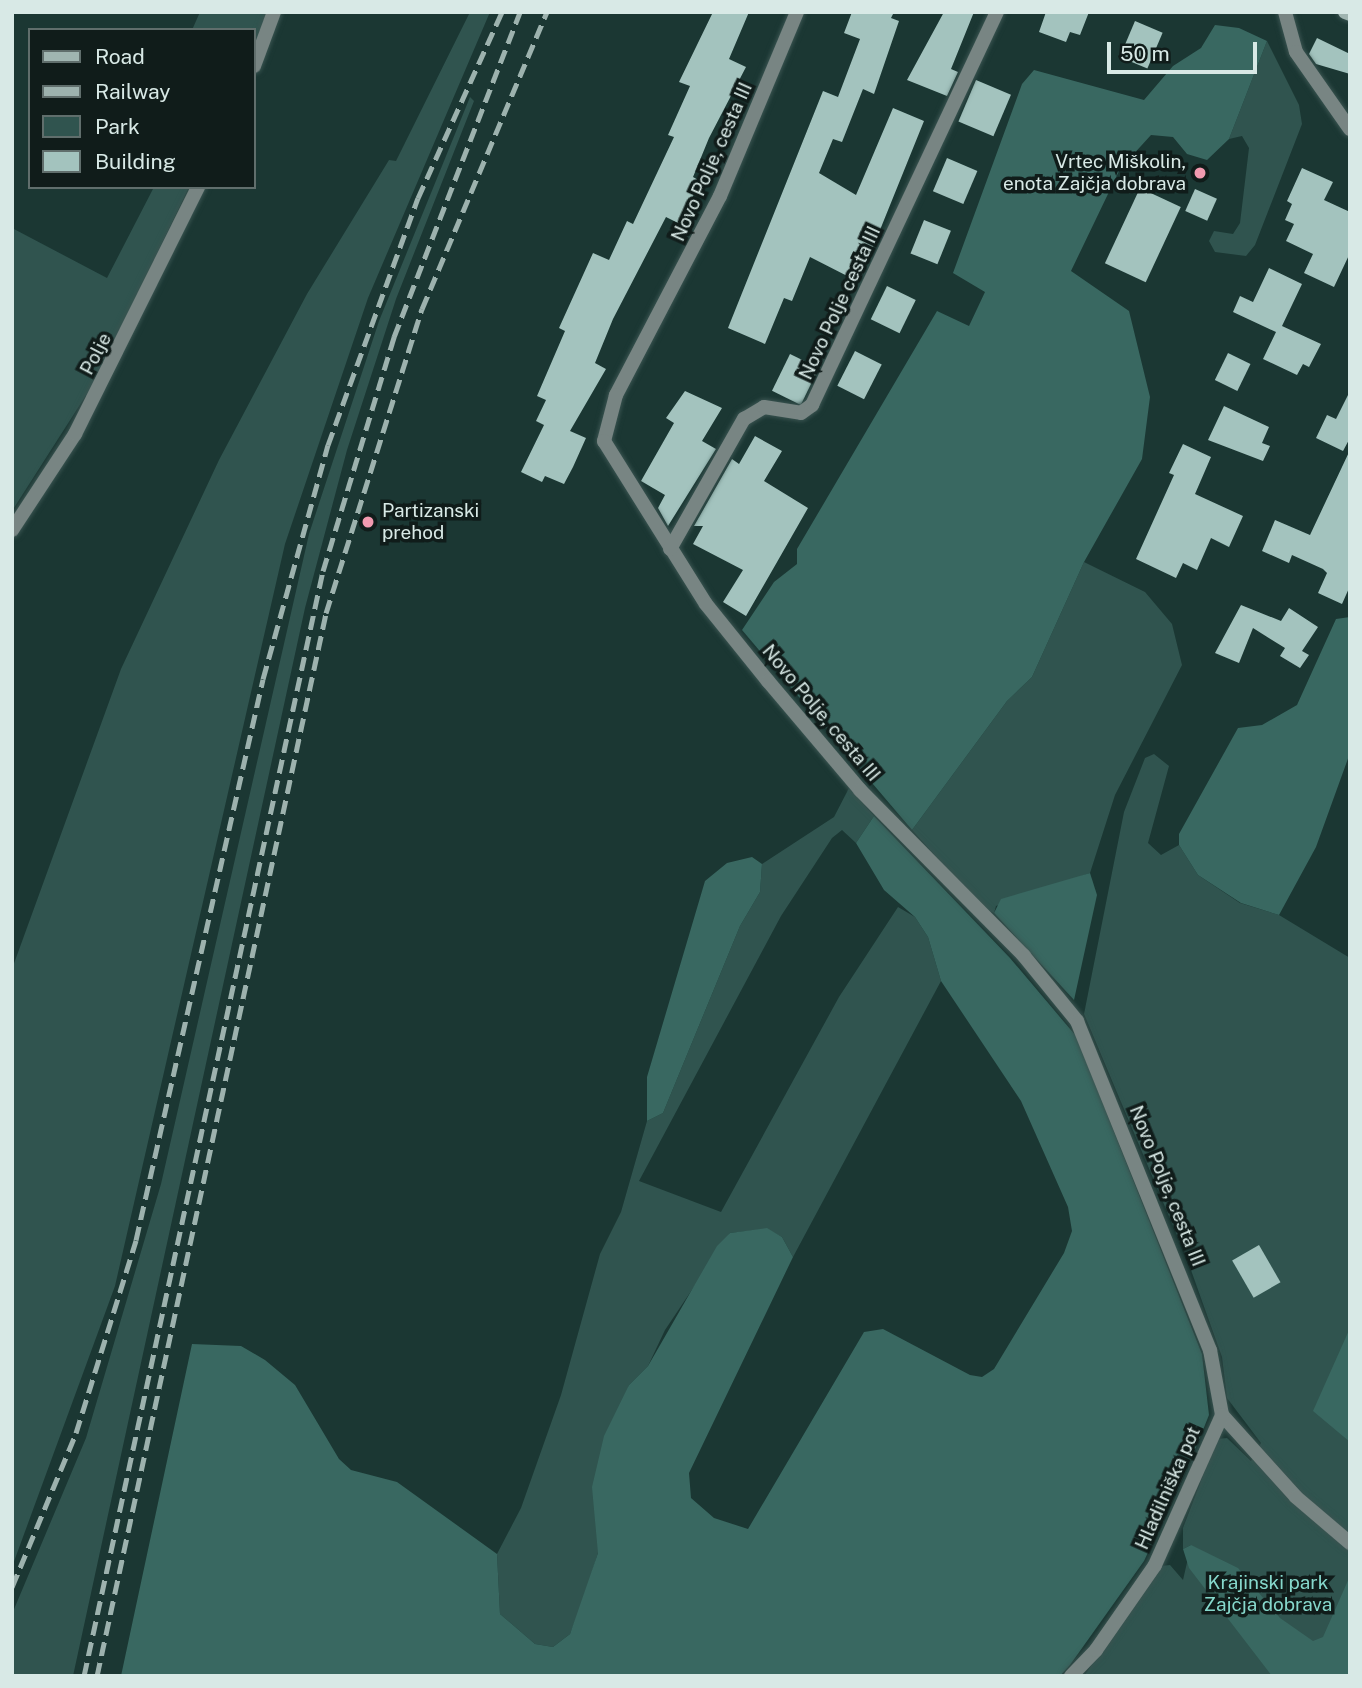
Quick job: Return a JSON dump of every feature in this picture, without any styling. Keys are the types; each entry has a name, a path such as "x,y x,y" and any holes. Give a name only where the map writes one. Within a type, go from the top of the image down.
{"street":[{"path":"256,61 275,12"},
{"name":"Novo Polje, cesta III","path":"797,12 720,196 616,395 604,429 612,461 706,604 860,790 1024,956 1077,1021 1210,1350 1222,1415"},
{"name":"Novo Polje cesta III","path":"670,549 744,419 764,407 801,413 812,405 996,12"},
{"path":"1284,12 1296,52 1350,130"},
{"name":"Polje","path":"12,530 75,434 197,189"},
{"path":"1222,1415 1296,1497 1350,1543"},
{"name":"Hladilniška pot","path":"1071,1676 1096,1650 1160,1556 1222,1415"}],"green space":[{"path":"200,12 268,12 256,45 256,28 193,28"},
{"path":"470,12 490,12 368,298 285,544 115,1286 12,1567 12,969 121,669 219,460 307,294 389,160 396,161"},
{"path":"1215,25 1239,28 1267,41 1229,139 1207,160 1187,154 1173,137 1151,135 1120,169 1071,271 1129,311 1150,397 1142,459 1084,562 1032,677 1007,701 912,830 742,630 774,582 797,564 797,549 937,311 969,326 985,292 953,273 1022,84 1034,70 1144,100 1173,66 1201,48"},
{"path":"1267,41 1299,105 1302,124 1255,245 1246,256 1215,252 1209,241 1214,231 1233,234 1240,223 1249,148 1242,136 1229,139"},
{"path":"470,97 474,101 396,299 347,450 305,608 73,1676 12,1676 12,1614 86,1438 161,1184 309,534 379,321"},
{"path":"153,189 188,189 97,378 12,511 12,228 107,278"},
{"path":"1084,562 1145,592 1172,624 1182,665 1115,795 1090,873 996,906 994,913 982,907 912,830 1007,701 1032,677"},
{"path":"1350,617 1350,753 1316,847 1279,915 1241,903 1198,875 1179,845 1179,834 1238,728 1262,725 1297,705 1336,619"},
{"name":"Krajinski park Zajčja dobrava","path":"1154,754 1169,766 1148,843 1161,855 1179,845 1198,875 1240,903 1279,915 1350,958 1350,1676 1084,1676 1161,1566 1170,1565 1183,1580 1191,1545 1183,1549 1183,1528 1217,1439 1227,1438 1251,1461 1261,1443 1227,1398 1222,1357 1187,1259 1084,1014 1124,812 1145,758"},
{"path":"849,788 874,816 856,843 842,830 832,838 781,916 639,1181 721,1212 839,997 898,907 915,917 928,937 941,981 793,1257 782,1237 767,1229 730,1233 665,1330 648,1366 629,1385 598,1527 598,1553 582,1604 570,1634 553,1647 535,1644 500,1614 497,1554 521,1508 561,1395 600,1254 621,1212 647,1121 663,1113 740,926 760,892 762,864 834,817"},
{"path":"874,816 1010,958 1076,1036 1202,1354 1209,1415 1189,1465 1144,1561 1070,1665 1060,1676 121,1676 192,1344 241,1346 265,1360 295,1385 339,1459 351,1470 397,1482 497,1554 500,1614 535,1644 553,1647 570,1634 598,1553 592,1487 604,1436 629,1385 648,1366 717,1246 730,1233 767,1228 782,1237 793,1257 689,1473 691,1498 714,1518 748,1529 864,1332 883,1329 970,1375 982,1377 994,1369 1064,1253 1072,1231 1068,1207 1021,1101 941,981 928,937 915,917 884,890 856,843"},
{"path":"752,857 762,864 760,892 740,926 663,1113 647,1121 647,1077 705,881 727,863"},
{"path":"1090,873 1097,895 1074,1000 994,913 1001,899"},
{"path":"1350,1328 1350,1442 1313,1411"},
{"path":"1191,1545 1238,1568 1280,1618 1313,1641 1323,1637 1350,1576 1350,1676 1272,1676 1189,1568 1183,1549"}],"building":[{"path":"713,12 749,12 729,59 746,67 709,138 693,177 700,181 680,224 666,217 613,319 595,363 606,369 570,431 586,438 573,467 564,484 545,476 542,482 521,472 544,425 536,421 546,400 537,396 565,331 559,328 593,253 609,260 627,221 633,224 674,137 668,135 690,86 679,82"},
{"path":"852,12 894,12 891,18 899,21 874,94 863,89 842,142 833,139 819,173 856,195 893,108 924,121 859,282 810,257 792,301 784,298 765,344 728,328 823,91 838,97 860,39 844,33"},
{"path":"944,12 974,12 951,69 958,72 947,96 907,80"},
{"path":"1046,12 1089,12 1080,35 1070,32 1066,42 1039,32"},
{"path":"1135,21 1163,33 1147,69 1120,57"},
{"path":"1317,38 1350,54 1350,74 1316,64 1309,54"},
{"path":"976,80 1011,95 993,136 958,121"},
{"path":"947,158 977,171 963,204 933,191"},
{"path":"1302,168 1333,182 1324,200 1350,212 1350,253 1334,287 1304,273 1313,254 1286,241 1294,224 1285,220 1292,204 1287,201"},
{"path":"1140,188 1181,207 1146,282 1105,263"},
{"path":"1195,189 1217,199 1207,221 1185,211"},
{"path":"924,220 951,231 937,264 911,253"},
{"path":"1269,268 1302,284 1282,326 1321,344 1309,367 1303,364 1297,375 1263,359 1276,332 1233,312 1240,296 1253,302"},
{"path":"887,286 916,300 900,333 871,319"},
{"path":"855,351 882,365 864,399 837,386"},
{"path":"1228,353 1250,364 1237,391 1215,380"},
{"path":"790,354 819,368 801,405 772,391"},
{"path":"685,391 722,408 702,441 716,449 668,526 658,508 665,495 641,481 674,423 666,418"},
{"path":"1350,391 1350,438 1343,451 1316,438 1327,415 1336,419"},
{"path":"1224,406 1269,427 1262,443 1270,446 1263,461 1208,440"},
{"path":"755,436 782,451 764,481 808,508 746,616 723,602 743,570 693,544 703,526 694,526 732,459 739,464"},
{"path":"1183,444 1211,457 1195,494 1243,516 1229,547 1211,538 1197,570 1183,563 1176,578 1136,559 1174,475 1169,473"},
{"path":"1350,450 1350,586 1342,604 1318,593 1327,573 1323,569 1292,555 1289,563 1262,551 1275,520 1310,535"},
{"path":"1241,605 1281,621 1289,608 1318,627 1302,651 1309,655 1300,668 1280,656 1285,648 1253,628 1239,663 1215,653"},
{"path":"1259,1245 1280,1282 1254,1298 1232,1260"}],"railway":[{"path":"12,1587 76,1433 136,1240 263,679 328,445 418,198 502,12"},
{"path":"84,1676 323,571 394,337 520,12"},
{"path":"97,1676 326,613 422,309 547,12"}],"place":[{"name":"Vrtec Miškolin, enota Zajčja dobrava","path":"1200,173"},
{"name":"Partizanski prehod","path":"368,522"}]}
